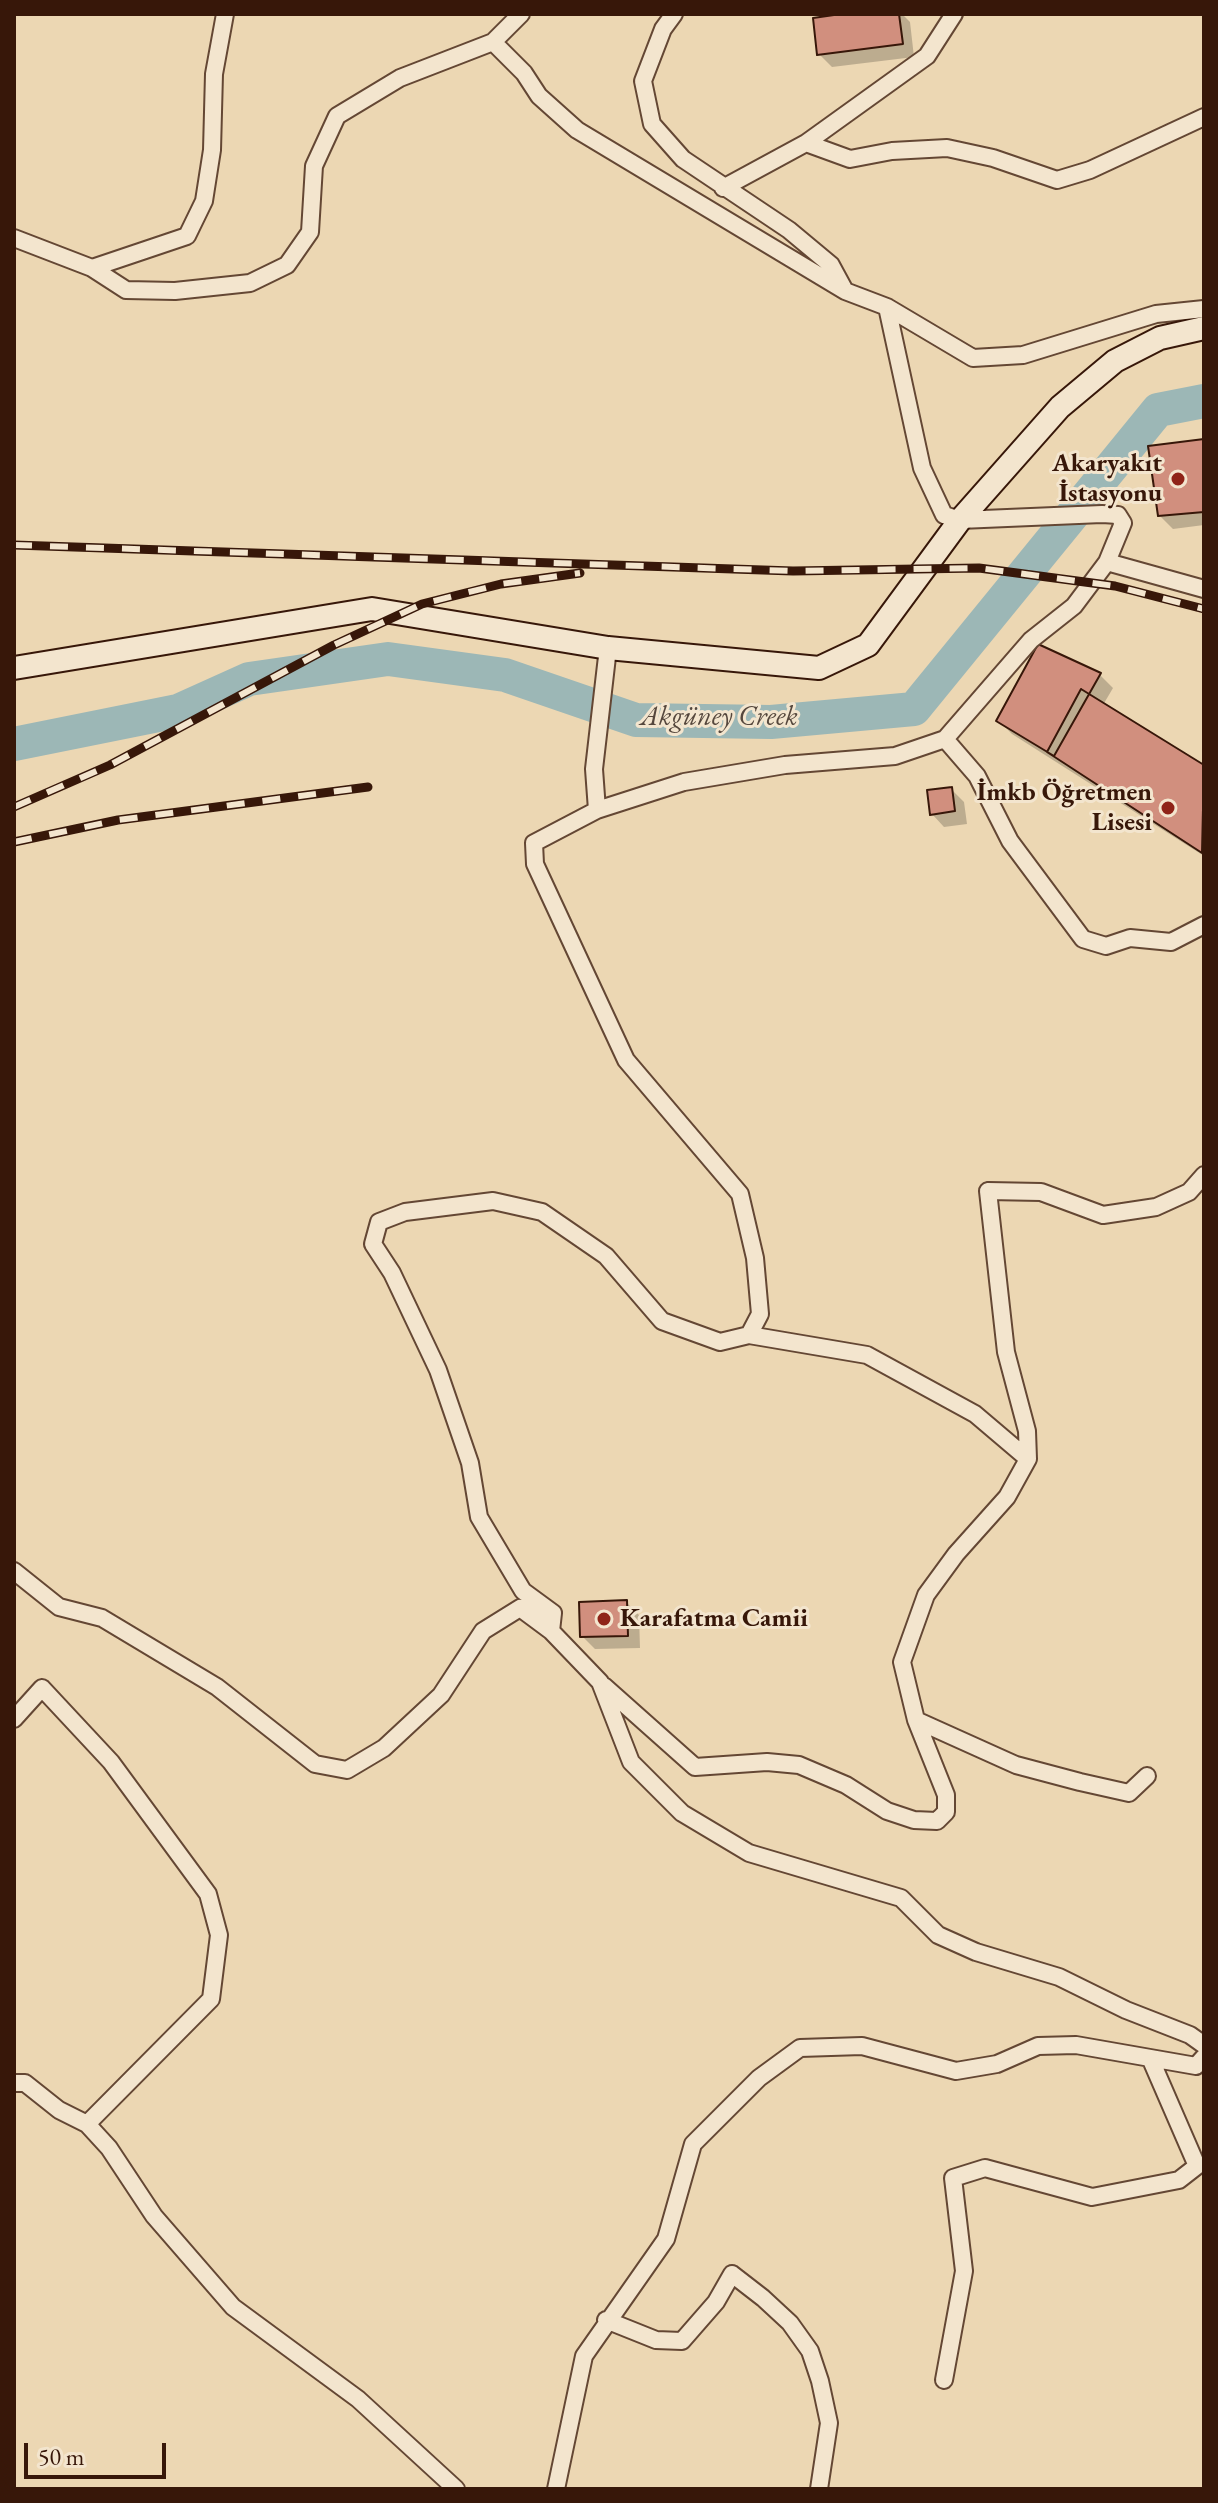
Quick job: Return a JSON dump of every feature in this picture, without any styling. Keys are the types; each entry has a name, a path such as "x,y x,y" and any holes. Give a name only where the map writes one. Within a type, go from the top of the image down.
{"street":[{"path":"92,268 187,236 204,201 212,150 214,74 225,14"},
{"path":"14,238 92,268 126,290 175,291 250,283 287,265 310,232 314,166 337,116 400,78 493,42 521,14"},
{"path":"674,14 663,29 643,81 652,124 683,159 789,230 831,265 845,291"},
{"path":"723,188 806,143 927,56 954,14"},
{"path":"493,42 524,73 539,96 577,130 845,291 887,307 973,358 1023,355 1156,314 1204,309"},
{"path":"806,143 850,159 892,151 947,148 993,158 1057,180 1103,164 1204,117"},
{"path":"749,1335 760,1314 755,1258 740,1194 626,1060 535,864 534,843 597,810 684,782 785,765 895,756 945,739 1031,640 1074,606 1107,562 1123,523 1118,515 960,520 944,515 922,468 887,307"},
{"path":"14,668 372,609 608,648 819,668 868,645 960,520 1060,407 1115,361 1160,338 1204,328"},
{"path":"1107,562 1204,589"},
{"path":"597,810 597,732 608,648"},
{"path":"945,739 977,776 1010,841 1083,939 1106,946 1130,938 1171,942 1204,925"},
{"path":"14,1571 59,1607 102,1618 217,1687 315,1764 347,1770 384,1748 441,1695 483,1631 520,1608 551,1631 662,1741 695,1767 767,1762 799,1765 846,1785 887,1811 914,1820 937,1821 946,1812 946,1795 916,1720 902,1662 926,1595 956,1554 1007,1497 1028,1459 1027,1431 1006,1352 988,1191 1041,1192 1103,1215 1156,1207 1189,1192 1204,1175"},
{"path":"551,1631 553,1613 523,1591 479,1517 470,1463 438,1370 392,1273 373,1244 379,1222 405,1212 493,1201 542,1212 606,1256 662,1321 720,1342 749,1335 867,1355 975,1414 1028,1459"},
{"path":"600,1682 631,1762 682,1813 749,1853 901,1898 938,1935 976,1952 1059,1977 1126,2010 1190,2035 1204,2045"},
{"path":"14,1719 42,1688 111,1762 208,1894 219,1935 211,1999 87,2124"},
{"path":"916,1720 1016,1765 1080,1782 1129,1793 1147,1776"},
{"path":"556,2489 584,2356 606,2320 666,2239 693,2144 759,2078 800,2048 862,2046 956,2071 997,2064 1038,2046 1076,2045 1196,2066 1204,2057"},
{"path":"944,2380 964,2271 953,2178 985,2168 1092,2197 1179,2180 1197,2166 1151,2060"},
{"path":"14,2083 25,2083 59,2110 87,2124 109,2148 154,2216 233,2307 358,2399 456,2489"},
{"path":"606,2320 656,2340 682,2341 716,2302 732,2274 763,2298 790,2323 810,2351 820,2381 829,2423 819,2489"}],"building":[{"path":"841,14 899,14 903,44 817,55 813,18"},
{"name":"Akaryakıt İstasyonu","path":"1204,439 1204,512 1158,516 1148,446"},
{"path":"1038,644 1101,673 1054,756 996,721"},
{"name":"İmkb Öğretmen Lisesi","path":"1081,689 1204,765 1202,853 1047,752"},
{"path":"952,787 955,811 930,815 927,790"},
{"name":"Karafatma Camii","path":"627,1600 628,1636 580,1637 579,1602"}],"waterway":[{"name":"Akgüney Creek","path":"14,744 178,711 249,679 388,659 505,675 636,720 771,722 914,709 1158,410 1204,401"}],"railway":[{"path":"14,545 793,571 979,568 1115,586 1204,609"},
{"path":"14,807 110,765 334,645 422,604 501,584 580,573"},
{"path":"14,842 118,820 368,787"}],"place":[{"name":"Akaryakıt İstasyonu","path":"1178,479"},
{"name":"İmkb Öğretmen Lisesi","path":"1168,808"},
{"name":"Karafatma Camii","path":"604,1619"}]}
